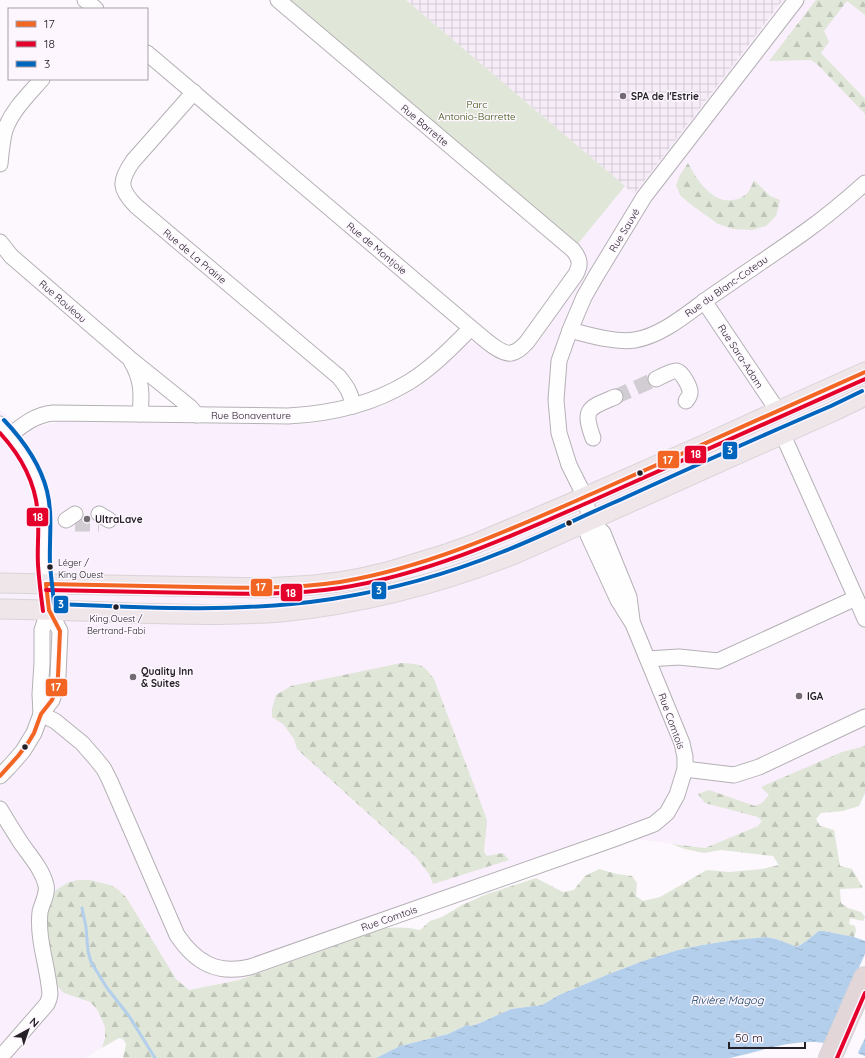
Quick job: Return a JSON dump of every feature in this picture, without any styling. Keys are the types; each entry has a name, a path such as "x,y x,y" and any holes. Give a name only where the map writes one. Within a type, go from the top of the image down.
{"highway":[{"path":"830,1058 865,978"},
{"path":"845,1058 865,1014"}],"main road":[{"path":"0,584 264,588 292,587 338,582 387,572 449,553 510,529 710,442 865,372"},
{"path":"0,609 188,615 246,614 281,612 332,605 416,587 460,574 517,553 865,396"}],"street":[{"path":"85,0 95,8"},
{"name":"Rue Barrette","path":"278,0 573,250"},
{"name":"Rue Sauvé","path":"585,497 569,465 563,449 559,433 556,400 559,361 584,297 644,197 796,0"},
{"name":"Rue de Montjoie","path":"148,53 471,328 504,352 510,354 521,349 576,274 579,268 579,262 578,256 573,250"},
{"path":"0,164 2,142 10,119 41,80"},
{"name":"Rue de La Prairie","path":"194,92 133,161 123,179 123,189 128,198 136,206 338,377 345,385 351,396 353,406"},
{"name":"Rue du Blanc-Coteau","path":"570,330 625,340 635,340 658,332 672,324 806,231 865,183"},
{"name":"Rue Rouleau","path":"0,242 11,256 128,357 190,407 197,415"},
{"name":"Rue Sara-Adam","path":"704,301 778,411"},
{"name":"Rue Bonaventure","path":"10,435 22,425 39,416 62,412 288,416 310,415 332,411 353,406 392,392 410,382 442,356 471,328"},
{"name":"Rue Rouleau","path":"128,357 134,367 140,383 140,414"},
{"path":"656,379 677,371 680,373 690,389 689,396 686,401"},
{"path":"593,438 588,420 588,414 591,409 597,405 615,397"},
{"path":"0,424 28,460 41,491 44,516 44,565 49,610 42,630 42,669 40,694 41,714 34,733 25,747 0,776"},
{"path":"782,434 865,619"},
{"name":"Rue Comtois","path":"41,714 56,721 90,750 110,780 177,935 184,946 201,961 220,969 240,970 257,965 654,824 667,813 677,795 685,769 685,757 682,743 633,624 618,600 588,535 590,520 585,497"},
{"path":"648,659 679,657 718,661 856,598"},
{"path":"685,769 734,775 759,767 865,717"},
{"path":"0,809 40,870 46,887 40,912 40,927 41,945 50,986 50,994 47,1004 0,1058"}],"shaded area":[{"path":"406,0 783,0 634,194"},
{"path":"783,0 847,0 865,15 865,782 705,848 636,839 239,980 189,990 85,1058 0,1058 0,410 27,435 32,428 57,422 280,425 307,424 354,415 402,397 435,374 456,353 469,343 474,342 480,344 491,354 503,361 523,358 575,290 587,270 587,260 584,252 577,245 625,186 634,193"}],"green space":[{"name":"Parc Antonio-Barrette","path":"288,0 406,0 625,186 577,245"},
{"path":"816,0 865,0 865,15 847,1 824,31 829,42 821,53 865,99 865,114 817,64 811,60 769,61"},
{"path":"688,163 700,183 706,189 719,198 726,200 736,200 744,196 749,191 754,180 770,196 780,200 776,216 766,226 752,230 733,229 718,224 680,195 676,185 680,175"},
{"path":"401,663 420,665 427,670 434,679 487,820 484,852 487,856 503,853 509,860 433,884 429,874 416,857 297,749 294,739 283,724 272,717 272,709 276,695 291,686"},
{"path":"865,746 865,793 859,806 843,811 821,813 816,819 820,826 834,830 840,866 852,869 863,888 840,889 841,903 848,908 861,912 865,917 863,921 850,918 849,924 855,926 856,931 854,937 819,931 796,947 776,939 766,937 734,940 678,950 609,974 559,995 542,1005 511,1009 480,1023 471,1026 467,1025 448,1034 400,1046 376,1058 123,1058 126,1044 123,1039 119,1038 102,1048 105,1038 105,1027 97,1009 90,1002 64,993 56,985 46,930 46,915 56,890 67,883 78,880 90,880 116,888 126,897 176,979 189,990 239,980 385,928 411,928 420,930 430,921 442,917 462,905 487,894 536,878 563,892 574,890 585,876 599,869 632,876 637,883 636,896 643,901 660,897 707,870 729,872 762,869 779,865 773,856 721,850 704,853 671,844 705,848 758,826 762,821 758,817 705,803 698,794 709,790 755,806 762,803 769,795 761,787 842,752"}],"water":[{"name":"Rivière Magog","path":"819,931 854,937 865,941 865,1056 834,1045 817,1042 805,1042 780,1046 730,1058 376,1058 400,1046 448,1034 467,1025 471,1026 480,1023 511,1009 542,1005 559,995 609,974 678,950 734,940 766,937 797,947"}],"pier":[{"path":"865,954 865,1038 857,1055 824,1045"}],"waterway":[{"path":"82,908 91,962 107,988 129,1016 155,1058"}],"tunnel":[{"path":"615,397 656,379"},
{"path":"75,524 99,524"}],"transit line":[{"name":"17","path":"46,584 269,588 340,582 406,567 471,545 534,519 865,372"},
{"name":"18","path":"46,590 269,594 340,588 373,582 439,563 503,539 865,379"},
{"name":"3","path":"4,420 30,452 40,471 47,491 50,509 50,564 54,604 159,608 228,608 297,603 354,595 397,586 482,560 862,391"},
{"name":"18","path":"0,433 15,452 27,472 35,494 38,518 38,565 43,611"},
{"name":"17","path":"0,776 28,743 34,733 41,714 52,700 56,688 60,631 49,610 46,584"},
{"name":"18","path":"837,1058 865,993"}],"place":[{"name":"SPA de l'Estrie","path":"623,96"},
{"name":"UltraLave","path":"87,519"},
{"name":"Léger / King Ouest","path":"50,567"},
{"name":"King Ouest / Bertrand-Fabi","path":"116,607"},
{"name":"Quality Inn & Suites","path":"133,677"},
{"name":"IGA","path":"799,696"}]}
